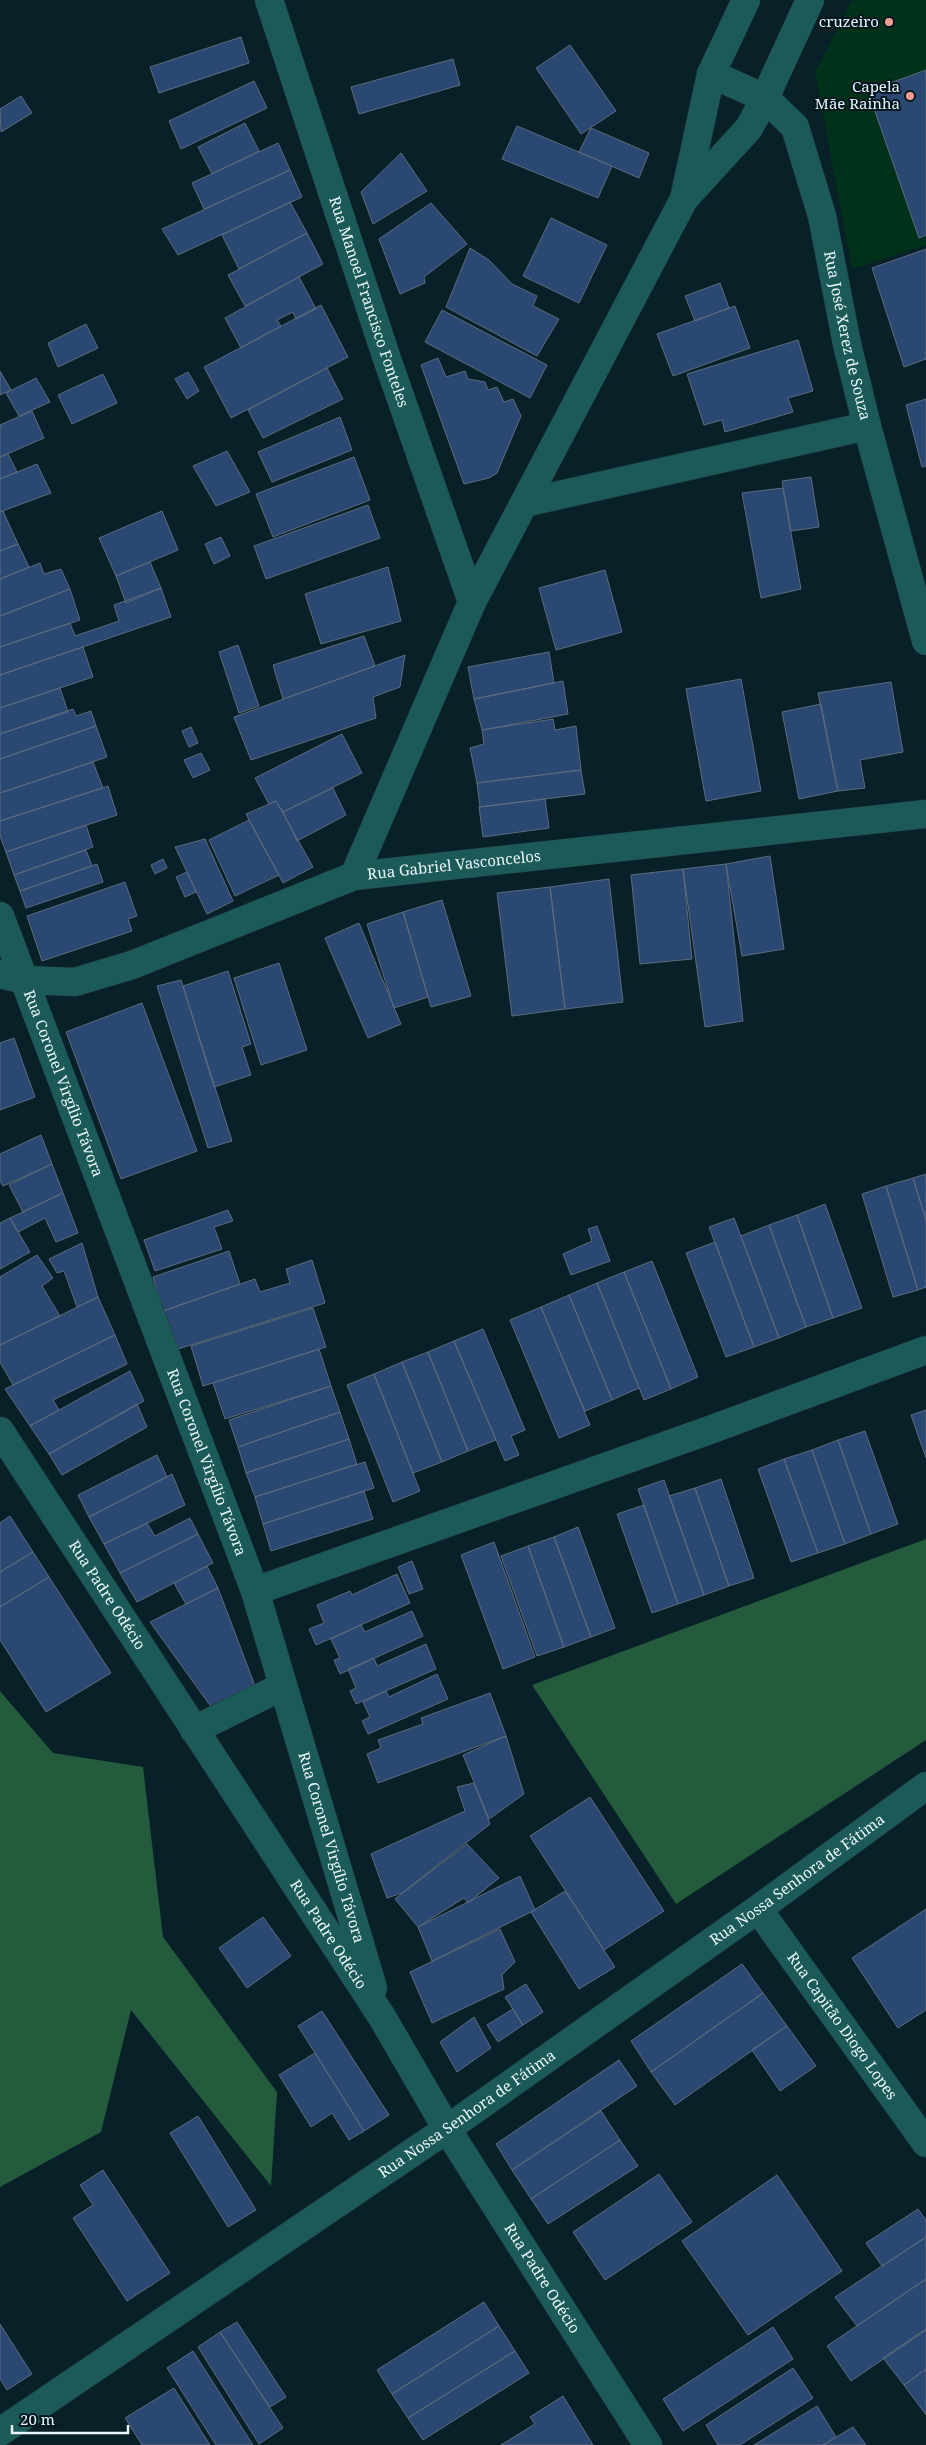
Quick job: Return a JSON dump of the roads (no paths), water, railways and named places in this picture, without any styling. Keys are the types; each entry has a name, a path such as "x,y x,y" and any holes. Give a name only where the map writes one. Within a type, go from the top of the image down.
{"street":[{"name":"Rua Manoel Francisco Fonteles","path":"269,0 386,356 472,602"},
{"path":"684,199 711,74 746,0"},
{"path":"354,876 472,602 684,199 749,128 765,98 810,0"},
{"name":"Rua José Xerez de Souza","path":"711,74 765,98 795,127 822,216 847,344 867,426 926,641"},
{"path":"524,503 867,426"},
{"name":"Rua Gabriel Vasconcelos","path":"12,977 75,982 132,966 354,876 926,814"},
{"name":"Rua Coronel Virgílio Távora","path":"0,916 12,977 255,1591 382,2017"},
{"path":"255,1591 707,1431 926,1350"},
{"name":"Rua Padre Odécio","path":"0,1431 382,2017 447,2129 648,2445"},
{"path":"194,1730 283,1686"},
{"name":"Rua Nossa Senhora de Fátima","path":"0,2432 447,2129 758,1909 926,1786"},
{"name":"Rua Capitão Diogo Lopes","path":"758,1909 926,2143"}],"place":[{"name":"cruzeiro","path":"889,22"},
{"name":"Capela Mãe Rainha","path":"910,96"}]}
